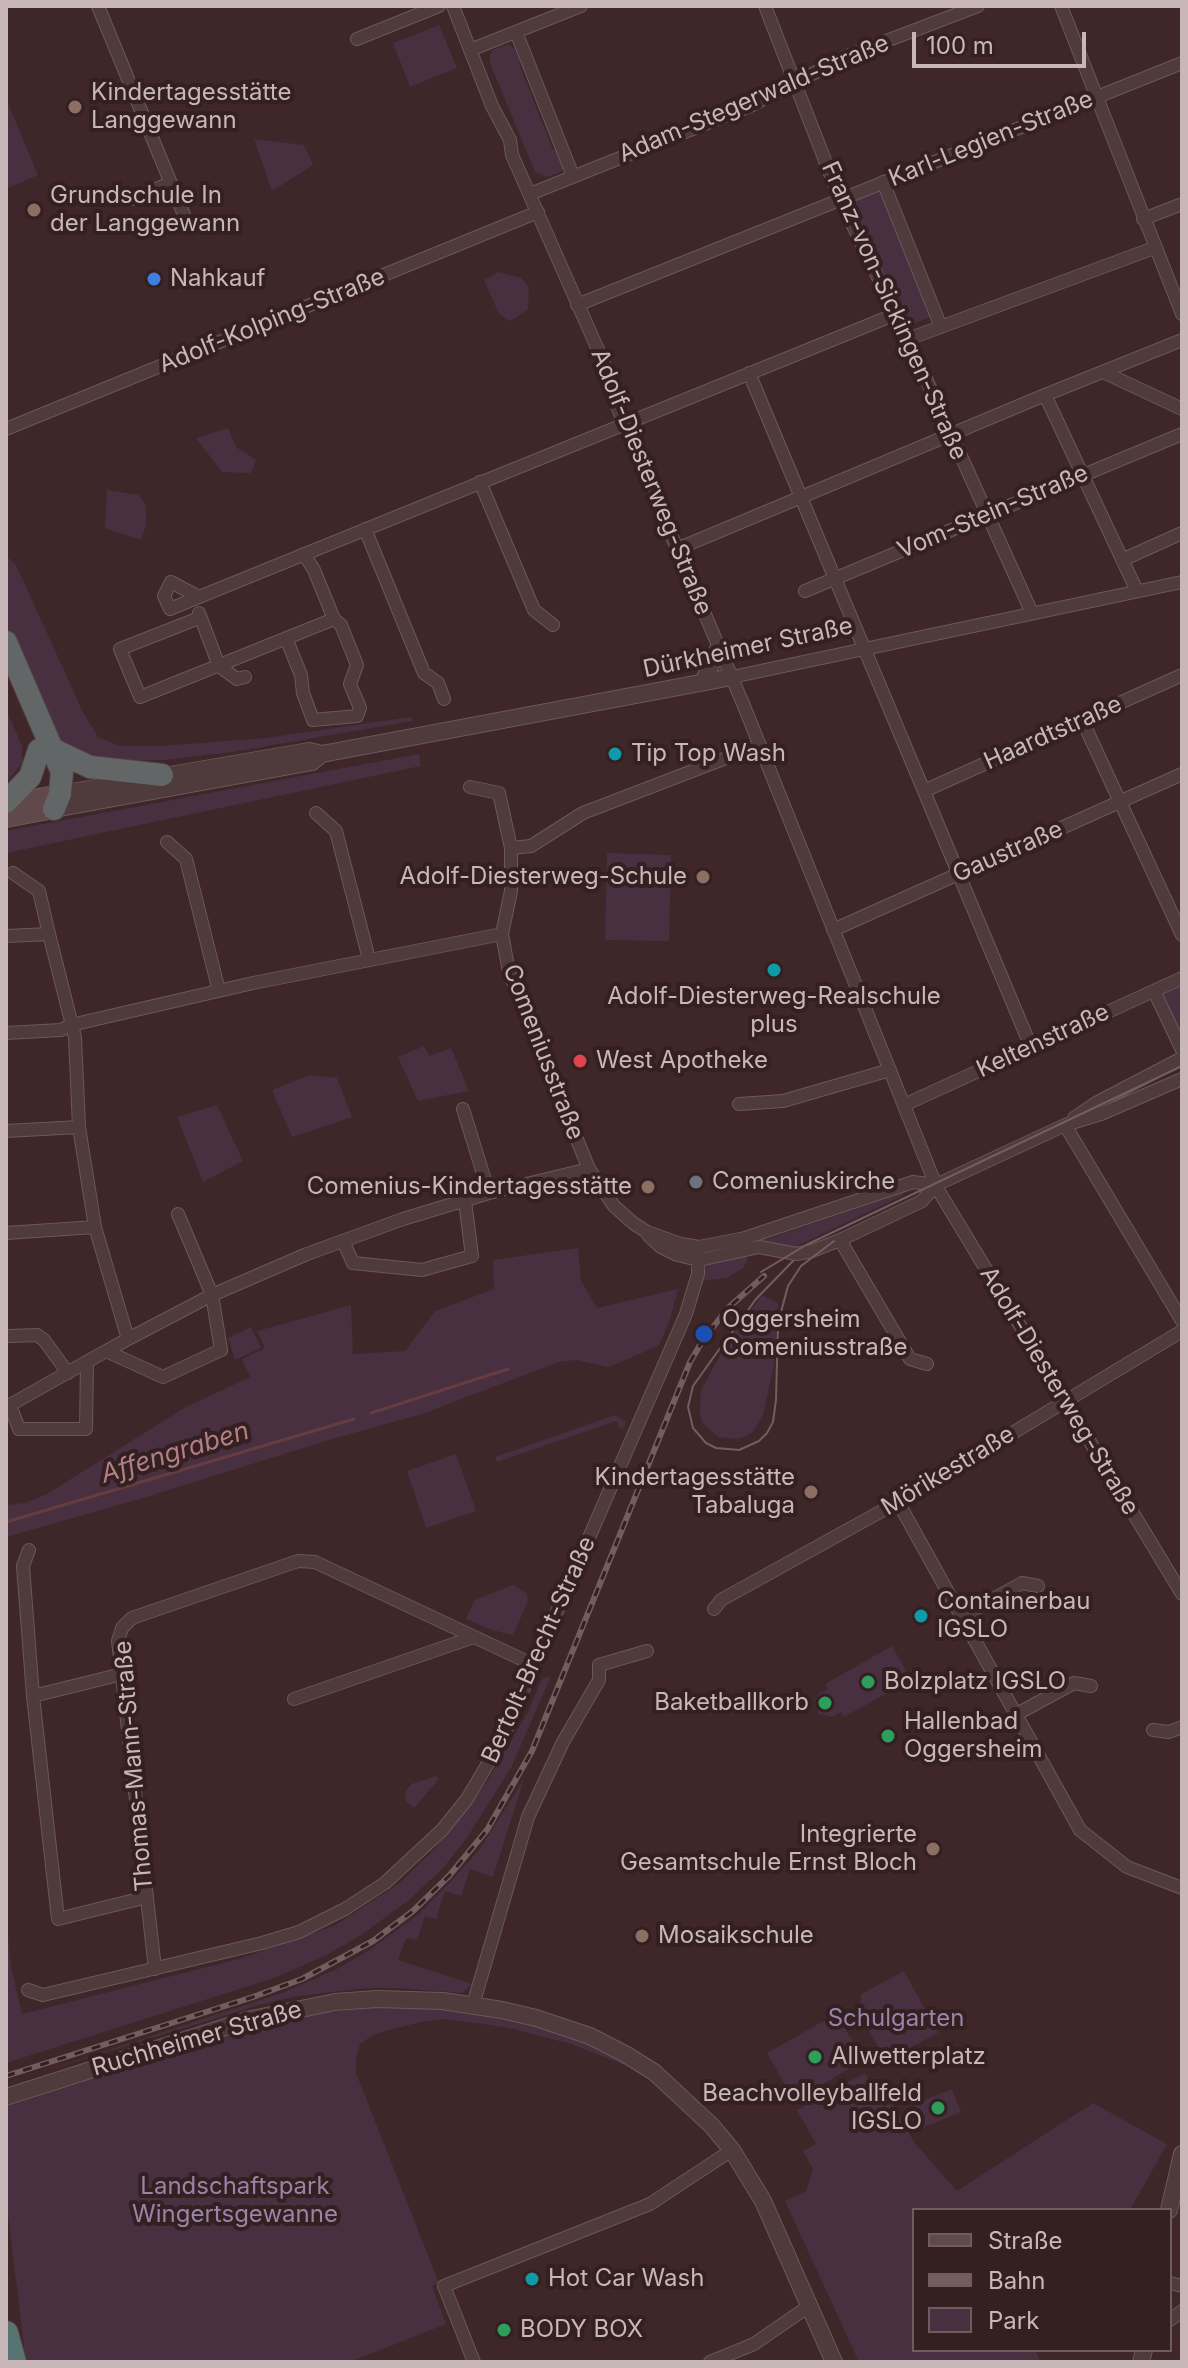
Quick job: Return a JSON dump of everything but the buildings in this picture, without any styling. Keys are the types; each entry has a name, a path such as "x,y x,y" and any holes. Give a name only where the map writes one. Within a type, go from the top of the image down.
{"highway":[{"path":"6,642 46,750 90,767 162,775"},
{"path":"6,662 46,750 62,772 55,800"},
{"path":"6,803 30,777 46,750"},
{"path":"6,2332 12,2362"}],"main road":[{"name":"Dürkheimer Straße","path":"6,803 55,800"},
{"name":"Dürkheimer Straße","path":"6,818 55,800"}],"street":[{"path":"98,6 184,215"},
{"path":"357,39 439,6"},
{"name":"Adolf-Diesterweg-Straße","path":"453,6 492,106 510,140 512,155 610,377 613,396 637,454 646,466 936,1186 1180,1587"},
{"path":"470,50 581,6"},
{"name":"Franz-von-Sickingen-Straße","path":"765,6 840,199 908,339 1032,613"},
{"name":"Adam-Stegerwald-Straße","path":"530,194 750,106 847,56 978,6"},
{"path":"1061,6 1182,314"},
{"path":"516,32 573,176"},
{"name":"Karl-Legien-Straße","path":"577,305 1182,63"},
{"name":"Franz-von-Sickingen-Straße","path":"883,182 941,327"},
{"path":"134,199 170,183"},
{"path":"1143,219 1182,204"},
{"name":"Adolf-Kolping-Straße","path":"6,429 538,212"},
{"path":"908,339 1154,248"},
{"path":"334,619 140,697 120,649 199,607 307,563 365,529 896,314"},
{"path":"677,549 1182,340"},
{"path":"1103,372 1182,409"},
{"path":"749,373 1031,1047"},
{"path":"1045,395 1137,591"},
{"name":"Vom-Stein-Straße","path":"805,591 1182,434"},
{"path":"480,482 534,610 553,625"},
{"path":"365,529 424,673 438,683 444,699"},
{"path":"1122,560 1182,533"},
{"path":"286,638 301,675 303,693 313,720 357,716 360,708 350,684 357,665 341,625 334,619 314,570 307,563"},
{"name":"Dürkheimer Straße","path":"55,800 162,775 309,751 322,754 732,677 1182,582"},
{"path":"199,607 219,666 237,679 245,677"},
{"path":"703,682 719,647"},
{"path":"1179,676 1182,690"},
{"name":"Haardtstraße","path":"924,791 1179,676"},
{"path":"1082,720 1182,935"},
{"path":"511,848 531,846 583,813 760,745"},
{"name":"Dürkheimer Straße","path":"55,800 312,762 322,754"},
{"name":"Gaustraße","path":"833,930 1182,774"},
{"name":"Comeniusstraße","path":"470,787 499,793 511,848 511,891 502,934 509,972 589,1169 614,1206 647,1232 649,1238 669,1251 699,1253"},
{"path":"316,813 336,831 369,959"},
{"path":"167,842 186,859 219,991"},
{"path":"13,873 39,891 75,1037 79,1127 95,1227 128,1339"},
{"path":"6,936 49,934"},
{"path":"6,1033 61,1030 71,1025 219,991 502,934"},
{"name":"Keltenstraße","path":"904,1105 1182,978"},
{"path":"1154,991 1182,1050"},
{"path":"1065,1125 1096,1103 1182,1058"},
{"path":"739,1104 783,1101 890,1070"},
{"path":"699,1253 724,1257 759,1247 800,1254 840,1240 922,1201 936,1186 1065,1125 1123,1105 1182,1079"},
{"path":"463,1109 489,1193"},
{"path":"1065,1125 1182,1321"},
{"path":"6,1131 79,1127"},
{"path":"87,1362 86,1429 19,1429 10,1405 128,1339 212,1295 343,1241 489,1193 589,1169"},
{"path":"699,1253 913,1182 936,1186"},
{"path":"343,1241 353,1263 422,1270 472,1256 465,1201"},
{"path":"106,1351 163,1377 221,1350 212,1295 178,1214"},
{"path":"6,1233 95,1227"},
{"path":"840,1240 910,1359 927,1364"},
{"name":"Bertolt-Brecht-Straße","path":"28,1990 43,1995 299,1932 345,1909 385,1883 442,1830 467,1799 500,1743 686,1314 699,1253"},
{"name":"Mörikestraße","path":"714,1609 721,1600 898,1502 1182,1331"},
{"path":"10,1336 37,1335 68,1373"},
{"path":"898,1502 1080,1830 1127,1867 1182,1888"},
{"path":"29,1550 23,1566 33,1696 58,1919 147,1897"},
{"name":"Thomas-Mann-Straße","path":"155,1969 118,1641 122,1628 132,1618 298,1561 315,1562 534,1665"},
{"path":"961,1617 1022,1583 1038,1586"},
{"path":"294,1699 474,1637"},
{"path":"473,2005 528,1817 563,1742 599,1680 599,1665 647,1651"},
{"path":"33,1696 122,1674"},
{"path":"1015,1715 1074,1683 1091,1686"},
{"path":"1153,1730 1169,1732 1182,1727"},
{"name":"Ruchheimer Straße","path":"6,2097 247,2020 335,2002 412,1999 473,2005 536,2018 590,2036 625,2054 654,2072 700,2113 732,2150 763,2201 834,2362"},
{"path":"474,2362 444,2286 650,2204 732,2150"},
{"path":"1169,2208 1182,2154"},
{"path":"710,2362 754,2344 809,2306"}],"green space":[{"path":"439,25 457,68 410,87 393,43"},
{"path":"509,44 516,50 553,150 556,150 564,168 547,177 535,172 490,63 493,50"},
{"path":"6,99 38,175 6,189"},
{"path":"254,139 304,145 313,165 272,191"},
{"path":"880,187 932,316 909,326 849,200"},
{"path":"498,272 521,278 529,287 528,309 510,321 499,314 484,280"},
{"path":"228,428 236,447 256,460 251,473 222,472 196,438"},
{"path":"107,490 139,495 146,506 146,525 141,540 105,528"},
{"path":"6,556 16,565 83,712 98,737 120,746 265,738 411,717 412,721 233,752 164,760 118,761 89,757 61,745 6,634"},
{"path":"6,709 22,746 22,763 6,783"},
{"path":"419,754 421,766 6,853 6,831"},
{"path":"607,853 671,855 669,941 605,940"},
{"path":"1182,982 1182,1042 1159,992"},
{"path":"424,1046 429,1056 451,1048 469,1091 418,1101 398,1057"},
{"path":"310,1075 337,1078 352,1117 292,1137 272,1090"},
{"path":"217,1105 243,1161 203,1182 177,1117"},
{"path":"902,1193 904,1195 793,1248 751,1245 750,1242 762,1237 768,1239"},
{"path":"578,1248 581,1281 597,1308 678,1289 669,1323 658,1346 609,1367 576,1360 559,1362 422,1414 6,1537 6,1505 25,1503 47,1494 184,1408 250,1377 242,1359 265,1348 257,1331 351,1305 353,1354 405,1351 435,1311 494,1289 493,1260"},
{"path":"746,1256 748,1260 743,1268 727,1278 702,1281 707,1265"},
{"path":"762,1295 778,1303 774,1365 763,1415 753,1432 744,1437 718,1437 703,1424 700,1414 701,1390 730,1338"},
{"path":"251,1327 261,1348 235,1360 228,1338"},
{"path":"615,1415 626,1422 624,1427 620,1429 616,1421 497,1462 495,1457"},
{"path":"456,1454 476,1511 426,1528 407,1471"},
{"path":"513,1585 527,1594 528,1601 513,1635 466,1619 475,1600"},
{"name":"Bolzplatz IGSLO","path":"892,1646 911,1680 844,1717 841,1712 833,1717 819,1714 815,1701 819,1693 828,1689 825,1684"},
{"path":"551,1676 511,1768 466,1839 444,1867 408,1901 361,1935 327,1955 274,1978 6,2063 6,1919 12,1971 22,2014 239,1959 334,1926 397,1885 433,1851 485,1785 528,1712 542,1679"},
{"path":"436,1776 439,1779 414,1808 406,1801 405,1791 412,1784"},
{"path":"524,1779 493,1877 470,1869 461,1896 445,1891 436,1919 425,1916 417,1940 406,1938 398,1960 472,1984 462,1993 367,1988 298,1996 262,2004 29,2076 282,1993 337,1969 371,1949 419,1914 454,1878 479,1850"},
{"name":"Schulgarten","path":"904,1971 938,2033 886,2061 860,2014 861,1994"},
{"name":"Landschaftspark Wingertsgewanne","path":"380,2007 443,2009 511,2019 601,2049 645,2073 571,2044 510,2028 476,2023 442,2019 374,2034 360,2044 356,2073 439,2283 432,2286 446,2324 350,2362 26,2362 6,2199 6,2107 253,2027 302,2015"},
{"name":"Allwetterplatz","path":"836,2014 864,2060 794,2101 767,2053"},
{"path":"865,2073 884,2107 892,2103 914,2142 957,2191 1093,2103 1167,2144 1131,2208 912,2208 912,2352 1036,2352 1041,2362 859,2362 785,2201 806,2191 813,2169 803,2151 816,2144 797,2110"},
{"name":"Beachvolleyballfeld IGSLO","path":"952,2089 961,2112 924,2127 914,2104"}],"waterway":[{"name":"Affengraben","path":"371,1413 508,1369"},
{"name":"Affengraben","path":"6,1522 354,1419"}],"tram line":[{"path":"761,1272 806,1245 1182,1066"},
{"path":"728,1337 693,1386 688,1407 693,1428 706,1443 716,1448 739,1450 759,1441 773,1422 778,1323 788,1286 801,1266 834,1241"},
{"path":"724,1344 756,1299 793,1261"}],"railway":[{"path":"6,2076 302,1979 373,1941 413,1911 449,1876 487,1830 532,1751 690,1362 728,1308 764,1276"}],"place":[{"name":"Kindertagesstätte Langgewann","path":"75,107"},
{"name":"Grundschule In der Langgewann","path":"34,210"},
{"name":"Nahkauf","path":"154,279"},
{"name":"Tip Top Wash","path":"615,754"},
{"name":"Adolf-Diesterweg-Schule","path":"703,877"},
{"name":"Adolf-Diesterweg-Realschule plus","path":"774,970"},
{"name":"West Apotheke","path":"580,1061"},
{"name":"Comeniuskirche","path":"696,1182"},
{"name":"Comenius-Kindertagesstätte","path":"648,1187"},
{"name":"Oggersheim Comeniusstraße","path":"704,1334"},
{"name":"Kindertagesstätte Tabaluga","path":"811,1492"},
{"name":"Containerbau IGSLO","path":"921,1616"},
{"name":"Bolzplatz IGSLO","path":"868,1682"},
{"name":"Baketballkorb","path":"825,1703"},
{"name":"Hallenbad Oggersheim","path":"888,1736"},
{"name":"Integrierte Gesamtschule Ernst Bloch","path":"933,1849"},
{"name":"Mosaikschule","path":"642,1936"},
{"name":"Allwetterplatz","path":"815,2057"},
{"name":"Beachvolleyballfeld IGSLO","path":"938,2108"},
{"name":"Hot Car Wash","path":"532,2279"},
{"name":"BODY BOX","path":"504,2330"}]}
